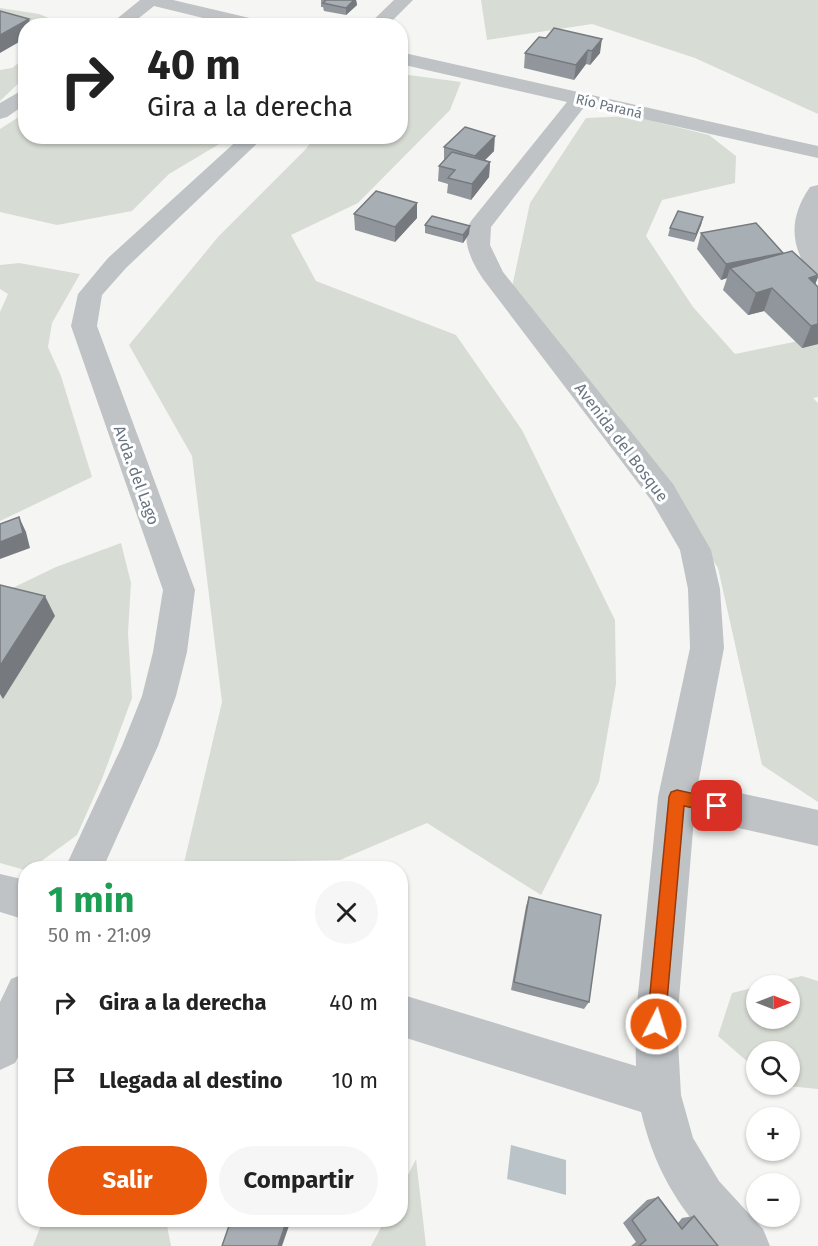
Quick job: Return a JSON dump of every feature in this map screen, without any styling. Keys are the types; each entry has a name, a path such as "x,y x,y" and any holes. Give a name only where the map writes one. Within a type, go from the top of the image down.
{"street":[{"path":"127,18 151,0 227,18"},
{"path":"385,18 404,0"},
{"name":"Río Paraná","path":"408,60 818,152"},
{"name":"Avenida del Bosque","path":"580,99 479,226 478,245 492,274 662,492 694,550 704,589 707,648 677,797 656,1024 659,1095 672,1147 702,1198 746,1246"},
{"path":"0,113 18,100"},
{"name":"Avda. del Lago","path":"87,861 144,733 165,674 176,623 178,590 84,326 90,294 117,262 246,144"},
{"path":"818,192 805,217 805,241 818,267"},
{"path":"677,797 818,828"},
{"path":"0,893 18,898"},
{"path":"0,1048 18,1011"},
{"path":"408,1017 659,1095"}],"shaded area":[{"path":"481,0 818,0 818,114 695,58 592,24 487,40"},
{"path":"0,8 39,14 49,18 18,18 18,24 0,20"},
{"path":"18,63 18,84 0,101 0,70 12,68"},
{"path":"408,75 461,82 450,110 358,203 291,235 316,281 456,335 522,430 615,620 616,684 599,782 541,895 427,823 340,860 184,861 222,702 192,456 129,345 218,237 310,144 408,144"},
{"path":"632,116 709,135 736,156 735,183 662,200 646,236 693,307 735,354 818,337 818,397 813,398 818,403 818,802 762,765 718,568 618,415 512,287 530,203 586,118"},
{"path":"18,117 18,144 219,144 169,174 132,211 57,225 0,212 0,129"},
{"path":"19,263 80,274 52,323 48,347 61,376 92,477 0,521 0,312 8,294 0,289 0,265"},
{"path":"121,543 131,583 128,633 132,698 102,779 77,835 42,861 18,861 18,868 0,863 0,594 56,567"},
{"path":"800,976 818,981 818,1089 800,1087 800,1041 746,1041 746,1060 718,1036 732,993 746,990 746,1029 800,1029"},
{"path":"511,1145 566,1160 566,1195 507,1179"},
{"path":"416,1159 426,1246 371,1246 381,1227 408,1227 408,1175"},
{"path":"40,1227 167,1227 171,1246 33,1246"}],"building":[{"path":"326,0 354,0 346,8 323,3"},
{"path":"0,11 25,18 18,18 18,25 0,35"},
{"path":"554,28 602,39 592,51 588,50 576,65 525,53 539,37 546,38"},
{"path":"465,127 495,136 475,156 444,147"},
{"path":"452,152 490,162 472,184 448,178 455,170 439,166"},
{"path":"376,191 417,203 395,227 354,214"},
{"path":"678,211 703,217 696,234 670,228"},
{"path":"432,216 470,226 463,235 425,225"},
{"path":"756,223 783,253 726,264 701,233"},
{"path":"792,251 818,275 809,278 818,287 818,324 811,326 772,288 756,293 730,268"},
{"path":"19,517 23,533 0,542 0,524"},
{"path":"0,585 45,596 0,666"},
{"path":"529,897 601,915 589,1002 514,982"},
{"path":"658,1197 682,1229 694,1216 718,1246 639,1246 646,1240 632,1220"},
{"path":"229,1227 285,1227 278,1246 222,1246"}],"route":[{"path":"656,1024 677,797 717,806"}]}
